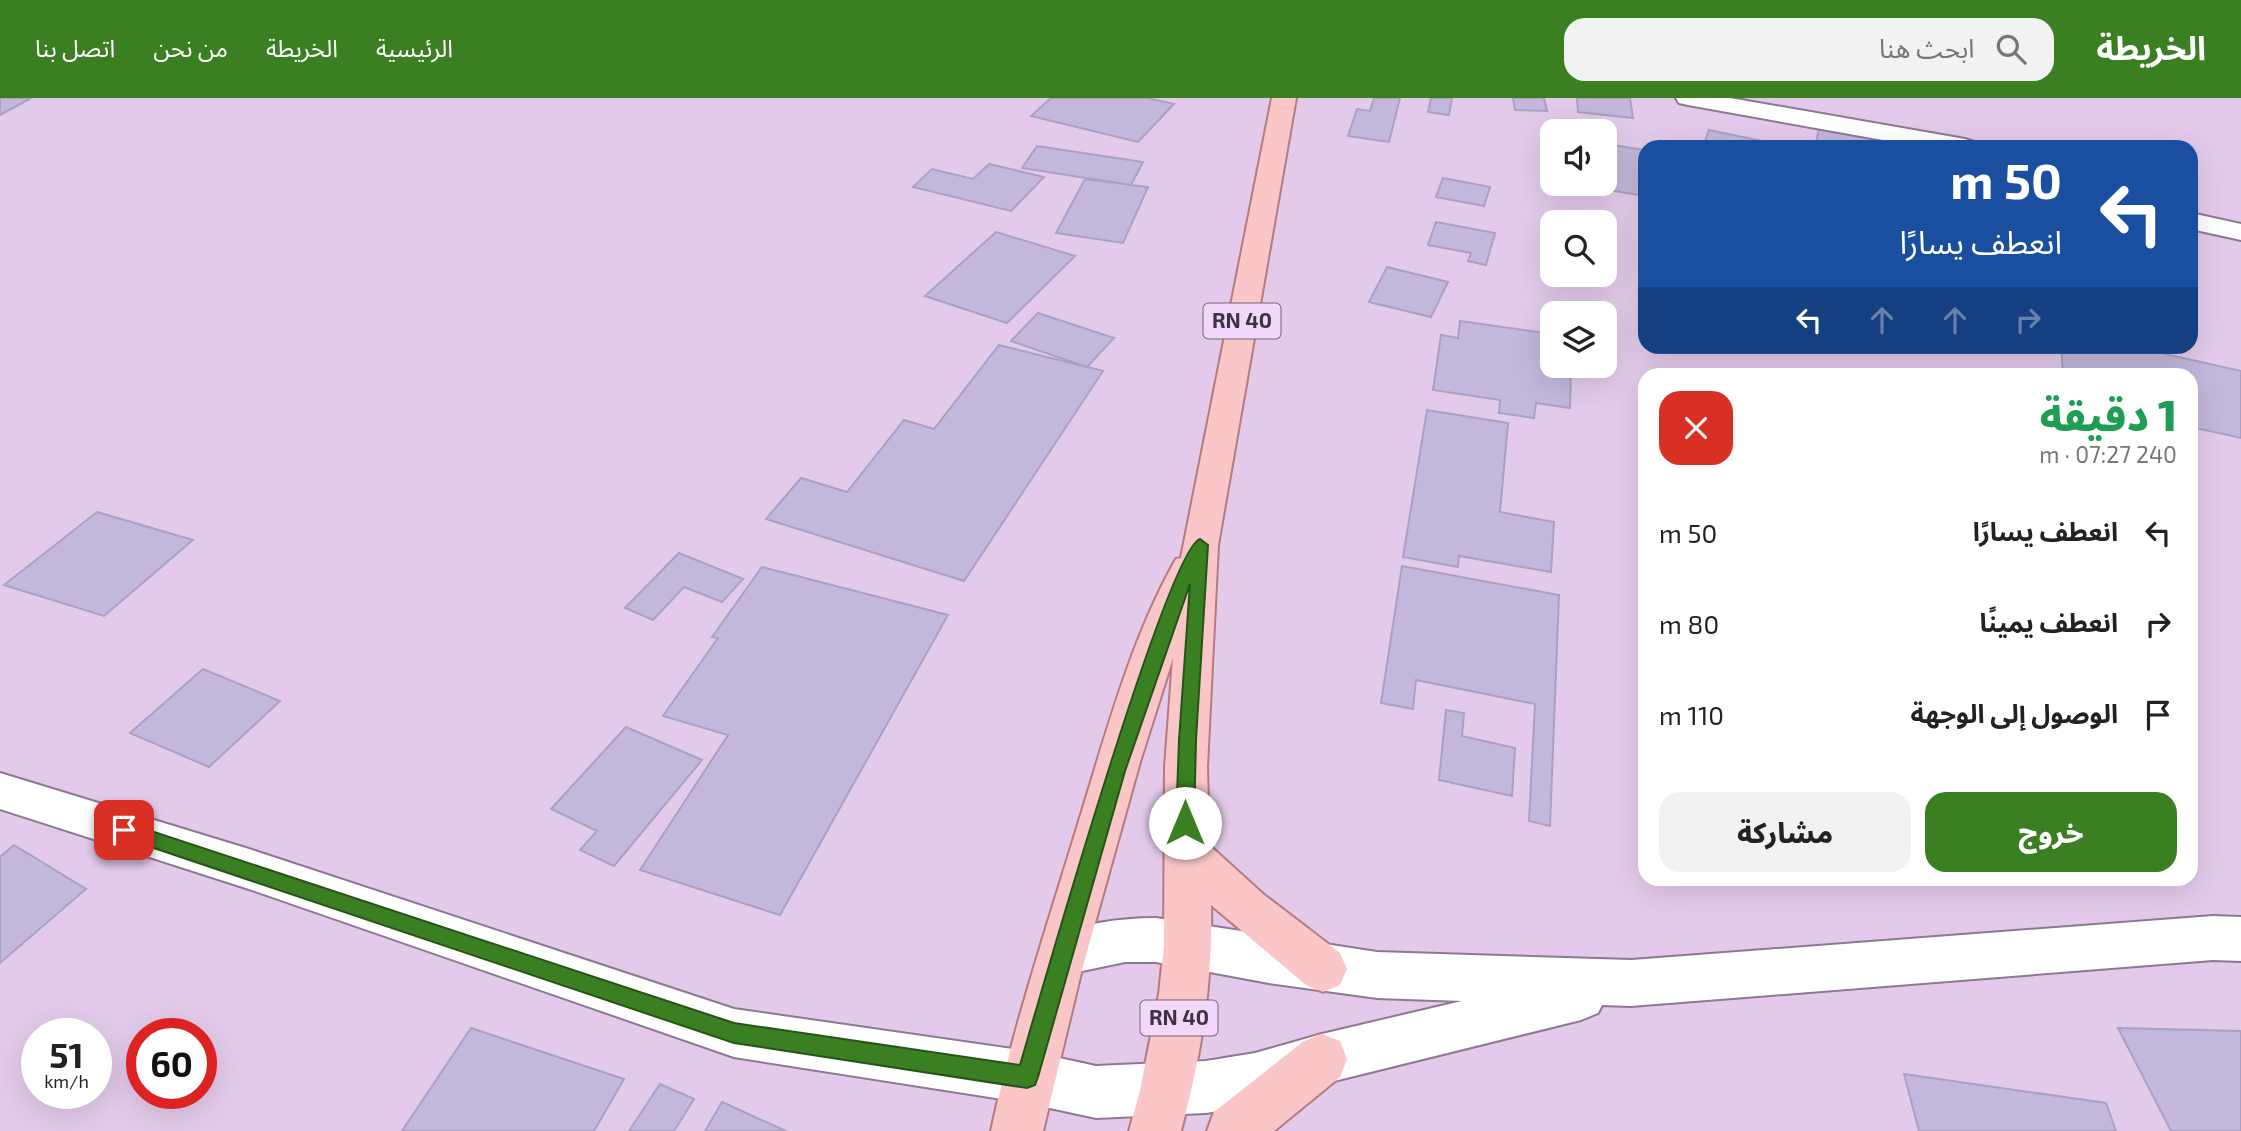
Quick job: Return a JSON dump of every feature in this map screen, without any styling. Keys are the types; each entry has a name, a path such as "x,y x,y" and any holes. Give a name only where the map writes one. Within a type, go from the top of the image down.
{"main road":[{"name":"RN 40","path":"1161,1111 1183,994 1188,946 1186,767 1200,545 1284,98"},
{"name":"RN 40","path":"1017,1131 1027,1077 1116,771 1178,592 1200,545"},
{"path":"1185,851 1265,924 1323,969"},
{"path":"1233,1131 1322,1059"}],"street":[{"path":"1688,98 1925,140"},
{"path":"2198,223 2241,232"},
{"path":"0,792 249,869 734,1033 1027,1077 1096,1092 1161,1111 1322,1059 1631,984"},
{"path":"1063,953 1125,940 1156,940 1323,969 1432,978 1631,984 2213,938 2241,939"}],"building":[{"path":"0,98 31,98 0,115"},
{"path":"1051,98 1147,98 1174,104 1138,142 1031,116"},
{"path":"1374,98 1400,98 1389,142 1348,136 1357,109 1370,111"},
{"path":"1431,98 1452,98 1449,115 1428,112"},
{"path":"1513,98 1544,98 1547,111 1515,110"},
{"path":"1577,98 1630,98 1633,118 1578,112"},
{"path":"1821,119 1918,139 1918,140 1816,140"},
{"path":"1709,130 1757,140 1705,140"},
{"path":"1037,146 1143,162 1131,185 1022,168"},
{"path":"1617,146 1638,149 1638,195 1617,191"},
{"path":"989,164 1044,177 1011,211 913,187 932,169 973,179"},
{"path":"1443,178 1490,187 1484,206 1436,197"},
{"path":"1085,179 1148,187 1123,243 1056,233"},
{"path":"1436,222 1495,233 1486,265 1468,261 1471,253 1428,245"},
{"path":"996,232 1075,256 1007,323 925,296"},
{"path":"1387,267 1448,282 1431,317 1369,302"},
{"path":"1038,313 1114,338 1087,367 1011,341"},
{"path":"1460,321 1540,332 1540,378 1571,378 1570,408 1536,403 1534,418 1499,413 1500,400 1433,390 1441,335 1458,338"},
{"path":"999,345 1103,371 964,581 766,519 801,478 847,492 904,420 934,429"},
{"path":"2062,354 2166,354 2241,371 2241,438 2198,429 2198,368 2063,368"},
{"path":"1427,410 1508,423 1500,512 1554,522 1551,572 1459,556 1458,567 1403,557"},
{"path":"97,512 193,540 104,616 4,585"},
{"path":"679,553 743,579 722,602 684,587 653,620 625,608"},
{"path":"1402,566 1559,595 1550,826 1529,821 1535,704 1416,680 1413,709 1381,703"},
{"path":"762,567 948,615 780,915 640,870 728,735 663,716 718,638 712,637"},
{"path":"203,669 280,701 209,767 130,733"},
{"path":"1446,710 1464,713 1462,736 1515,748 1512,796 1439,780"},
{"path":"626,727 702,760 614,866 580,850 597,831 551,809"},
{"path":"14,845 86,889 0,963 0,857"},
{"path":"471,1028 624,1079 594,1131 402,1131"},
{"path":"2118,1028 2241,1031 2241,1131 2171,1131"},
{"path":"1904,1074 2106,1103 2116,1131 1919,1131"},
{"path":"660,1084 694,1099 674,1131 629,1131"},
{"path":"722,1102 786,1131 705,1131"}],"route":[{"path":"124,830 249,869 734,1033 1027,1077 1116,771 1178,592 1200,545 1187,740 1185,823"}]}
